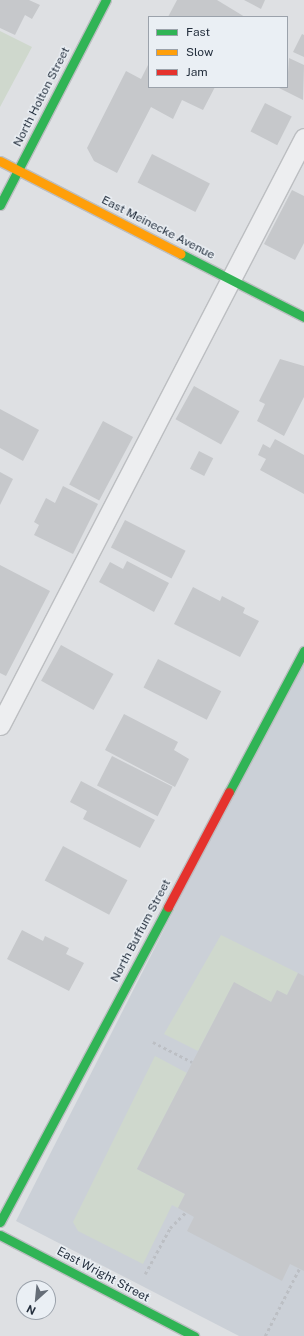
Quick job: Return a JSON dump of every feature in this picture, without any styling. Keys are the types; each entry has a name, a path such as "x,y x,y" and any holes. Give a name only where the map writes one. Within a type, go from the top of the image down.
{"street":[{"name":"North Holton Street","path":"0,204 106,0"},
{"name":"East Meinecke Avenue","path":"0,161 304,316"},
{"name":"North Buffum Street","path":"0,1222 304,651"},
{"name":"East Wright Street","path":"0,1235 194,1336"}],"lane":[{"path":"0,725 304,138"}],"path":[{"path":"152,1042 192,1062"},
{"path":"145,1274 170,1228 186,1212"},
{"path":"265,1336 299,1269"}],"shaded area":[{"path":"0,31 32,47 0,107"},
{"path":"304,654 304,1336 239,1336 16,1221"},
{"path":"221,935 298,973 287,995 271,1002 234,983 198,1051 164,1034"},
{"path":"155,1056 187,1073 137,1169 185,1194 178,1208 172,1205 143,1264 78,1231 73,1222"}],"building":[{"path":"0,0 29,0 40,5 32,19 25,15 15,35 0,28"},
{"path":"177,0 217,0 243,16 169,16"},
{"path":"244,0 265,0 261,9"},
{"path":"302,34 304,35 304,57 293,52"},
{"path":"289,58 304,65 303,100 279,88 288,88"},
{"path":"148,65 148,88 214,88 203,110 182,100 173,119 151,107 117,173 94,161 87,148 126,71 141,79"},
{"path":"265,103 292,117 277,145 250,132"},
{"path":"152,154 210,184 195,212 137,183"},
{"path":"292,190 304,196 304,243 295,260 264,244"},
{"path":"280,359 304,366 304,397 284,436 257,421 265,404 259,401"},
{"path":"194,386 239,411 221,444 176,419"},
{"path":"0,409 39,430 23,461 0,448"},
{"path":"103,421 133,437 99,501 69,485"},
{"path":"275,439 304,455 304,494 260,470 266,459 258,455 263,444 270,448"},
{"path":"199,451 213,458 204,476 190,469"},
{"path":"0,472 13,479 0,505"},
{"path":"63,486 98,504 73,554 34,535 39,525 34,522 46,498 55,503"},
{"path":"125,520 186,551 172,578 111,548"},
{"path":"127,561 169,583 154,612 99,582 110,562 123,569"},
{"path":"0,565 50,591 6,676 0,673"},
{"path":"193,587 220,601 222,596 245,608 243,613 259,621 240,657 174,624"},
{"path":"61,645 113,674 94,710 41,681"},
{"path":"158,659 221,691 207,720 143,688"},
{"path":"124,714 178,742 174,750 189,759 175,787 105,750"},
{"path":"112,756 173,787 158,816 97,785"},
{"path":"81,781 155,820 140,848 83,819 87,811 70,802"},
{"path":"63,846 127,880 109,915 45,880"},
{"path":"22,930 43,941 45,936 69,948 66,954 84,963 69,991 7,959"},
{"path":"298,973 304,976 304,1271 290,1264 282,1281 187,1231 194,1217 178,1208 185,1194 137,1169 234,982 271,1002 277,990 287,995"}],"traffic: fast":[{"path":"0,205 106,0"},
{"path":"181,254 304,317"},
{"path":"229,792 304,651"},
{"path":"0,1222 168,907"},
{"path":"0,1235 194,1336"}],"traffic: slow":[{"path":"0,161 181,254"}],"traffic: jam":[{"path":"168,907 229,792"}]}
